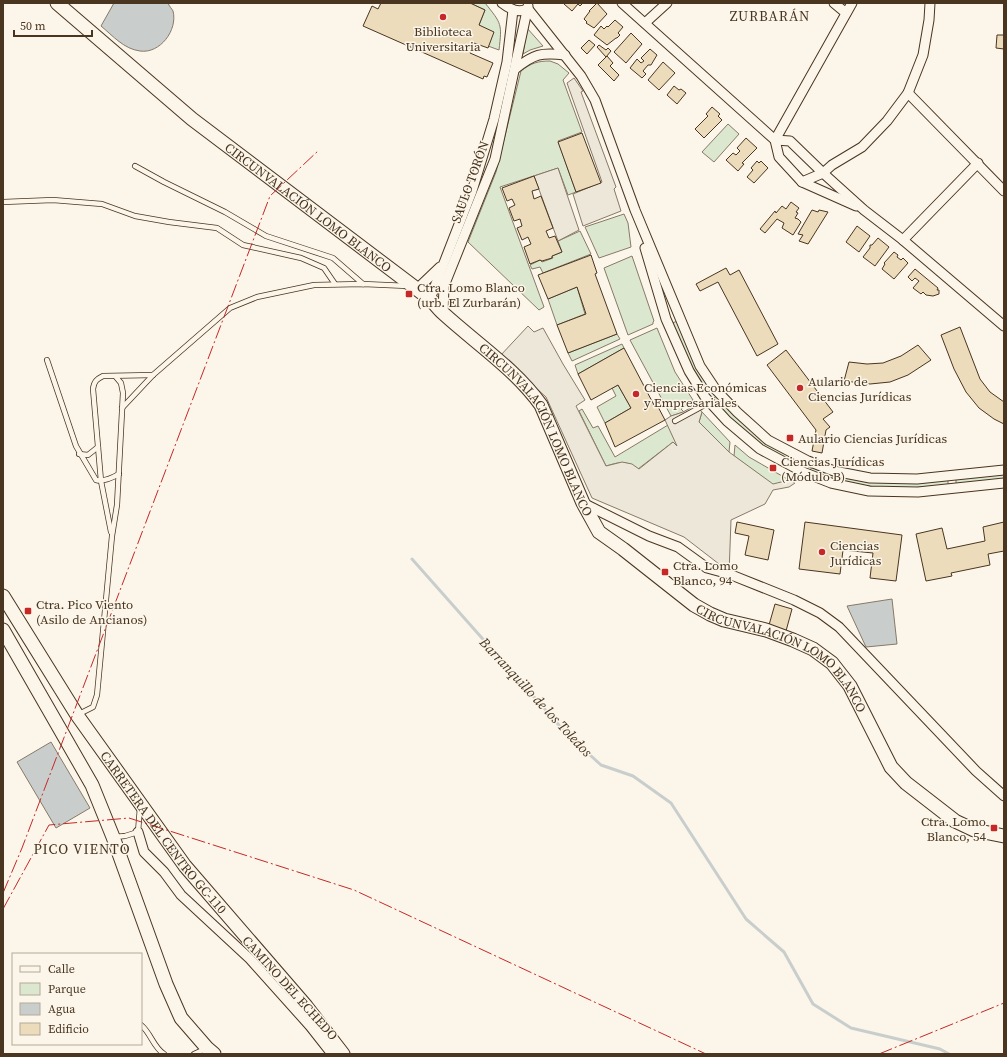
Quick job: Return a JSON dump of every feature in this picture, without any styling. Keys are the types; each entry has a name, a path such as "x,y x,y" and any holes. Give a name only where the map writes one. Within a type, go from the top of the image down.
{"street":[{"name":"CIRCUNVALACIÓN LOMO BLANCO","path":"56,3 192,119 430,299 444,314 486,350 535,396 542,405 583,503 599,532 694,605 724,620 766,630 793,640 813,649 832,663 850,686 892,767 906,783 955,821 974,830 1004,836"},
{"path":"502,3 513,10 521,12 528,6 581,76 595,100 635,210 700,366 716,390 737,412 768,440 815,464 834,471 870,478 917,480 1004,470"},
{"path":"622,3 776,140 779,156 802,182 864,210"},
{"path":"645,23 667,3"},
{"path":"834,3 846,13"},
{"path":"776,140 852,3"},
{"path":"802,182 823,173 832,165 862,147 887,121 908,93 923,55 929,20 930,3"},
{"name":"SAULO TORÓN","path":"444,314 444,286 495,159 528,6"},
{"name":"SAULO TORÓN","path":"430,299 472,191 494,119 507,62 513,10"},
{"path":"515,70 527,60 535,56 548,53 565,55"},
{"path":"908,93 1004,191"},
{"path":"776,140 790,140 823,173 864,210 903,240 1004,326"},
{"path":"903,240 978,163"},
{"path":"635,210 666,319 689,371 705,397 727,421 760,449 803,472 831,483 869,491 918,492 1004,483"},
{"path":"414,288 442,265"},
{"path":"583,503 649,536 678,547 707,568 729,574 772,591 800,604 839,627 976,771 1004,796"},
{"name":"CARRETERA DEL CENTRO GC-110","path":"3,596 77,715 185,866 306,1006 343,1054"},
{"name":"CARRETERA DEL CENTRO GC-110","path":"3,630 86,772 113,837 166,984 182,1018 211,1051"},
{"name":"CAMINO DEL ECHEDO","path":"138,832 144,852 164,872 181,895 250,959 310,1026 332,1054"}],"lane":[{"path":"135,166 225,212 266,236 333,258 363,284"},
{"path":"3,202 53,200 102,204 135,216 217,228 243,245 301,258 324,268 335,284"},
{"path":"122,408 153,375 230,308 257,297 314,285 363,284 414,288"},
{"path":"47,360 79,454 96,480 101,481 115,477 119,474"},
{"path":"112,536 101,481 93,389 94,384 97,379 103,376 116,377 153,375"},
{"path":"77,715 93,708 97,695 119,474 122,387 116,377"},
{"path":"675,421 710,402"},
{"path":"79,454 88,454 98,447"},
{"path":"113,837 125,836 138,832 140,804"},
{"path":"142,1026 147,1029 159,1051 164,1054"},
{"path":"194,1054 211,1051"}],"green space":[{"path":"470,3 485,3 498,20 500,25 499,50 488,46 479,25 485,10"},
{"path":"527,28 543,46 523,54"},
{"path":"550,61 558,64 569,73 563,80 582,132 558,141 576,192 568,195 558,168 500,187 544,307 539,310 468,242 496,172 521,71 535,63"},
{"path":"728,124 739,134 714,162 702,152"},
{"path":"624,214 628,223 631,247 599,258 585,227"},
{"path":"580,231 591,254 543,273 540,267 532,269 530,265 540,260 542,262 553,258 552,256 562,252 558,241"},
{"path":"632,256 654,321 653,324 628,335 604,268"},
{"path":"577,287 585,314 557,325 548,299"},
{"path":"678,321 712,389 708,392 692,368 672,323"},
{"path":"657,328 675,372 693,400 681,409 684,412 671,416 630,340"},
{"path":"617,334 620,339 572,361 568,353"},
{"path":"622,344 624,348 578,374 575,365"},
{"path":"618,385 631,408 605,423 597,407 616,396 612,388"},
{"path":"717,395 805,463 803,468 765,447 742,430 731,420 713,399"},
{"path":"582,409 593,428 598,426 615,457 668,425 678,447 673,442 638,469 626,463 606,466 579,411"},
{"path":"702,412 730,442 729,452 699,422"},
{"path":"735,445 749,457 789,480 773,485 734,456"},
{"path":"812,466 834,473 948,479 948,485 895,488 862,485 845,482 810,471"},
{"path":"1004,473 1004,479 956,484 956,479"}],"shaded area":[{"path":"574,78 583,91 581,92 616,187 614,189 621,211 583,226 573,194 602,182 567,83"},
{"path":"558,168 579,230 558,241 534,176"},
{"path":"528,326 534,332 543,328 585,400 576,406 606,466 622,462 632,464 639,469 673,442 677,446 665,420 696,405 702,412 699,422 729,452 773,484 789,480 795,483 789,487 773,490 765,504 731,520 729,574 719,564 684,537 592,498 546,397 500,356"}],"water":[{"path":"114,3 168,3 173,11 174,18 170,33 161,45 154,49 140,51 129,48 119,42 101,26"},
{"path":"892,599 897,644 866,647 847,606"},
{"path":"51,742 90,808 56,828 17,762"}],"building":[{"path":"381,3 470,3 485,10 479,25 494,32 488,48 474,43 470,53 493,63 487,77 484,76 483,79 363,26 372,6 378,9"},
{"path":"583,3 580,6 578,4 572,11 564,4"},
{"path":"597,3 607,14 594,28 586,23 587,22 584,19"},
{"path":"615,20 623,27 618,33 620,35 607,45 594,35 601,26 604,29"},
{"path":"631,33 642,44 626,63 614,52"},
{"path":"997,35 1004,35 1004,49 996,48"},
{"path":"589,40 595,45 587,54 581,48"},
{"path":"599,45 606,50 608,48 611,51 606,57 597,47"},
{"path":"650,49 657,55 651,65 648,65 643,71 646,74 642,78 630,68 637,59 641,63 644,61 641,58"},
{"path":"607,56 613,63 610,66 619,75 614,81 598,65"},
{"path":"663,62 675,73 659,90 648,80"},
{"path":"674,86 686,93 677,104 667,95"},
{"path":"712,107 720,114 718,116 722,120 704,138 695,129 708,116 706,114"},
{"path":"582,133 601,183 576,192 558,142"},
{"path":"746,138 757,148 742,163 744,164 738,171 726,160 733,153 736,155 740,151 737,148"},
{"path":"757,161 759,163 761,161 768,168 754,183 747,177 753,170 751,168"},
{"path":"534,176 539,189 532,191 534,199 541,196 553,228 546,231 549,238 555,236 562,252 552,256 552,258 542,261 540,260 530,264 524,247 531,244 528,237 522,240 517,228 522,226 520,219 514,221 509,208 515,205 512,199 507,201 502,188"},
{"path":"791,202 799,208 796,212 798,213 795,218 801,222 793,235 782,228 784,223 777,219 765,233 760,229 775,211 776,213 782,206 786,209"},
{"path":"812,210 818,212 819,210 828,212 808,244 799,241 803,235 798,234"},
{"path":"857,226 870,236 859,252 846,242"},
{"path":"878,238 889,247 875,266 863,257 870,248 870,245 872,245"},
{"path":"894,252 898,255 897,257 901,260 903,258 908,263 894,279 882,269 885,264 884,263"},
{"path":"591,255 597,273 595,274 617,334 568,353 557,325 586,314 577,287 548,299 538,275"},
{"path":"726,268 730,275 739,270 778,344 757,356 718,282 700,291 696,284"},
{"path":"915,269 938,288 937,290 939,290 939,294 933,296 926,295 923,292 921,294 913,288 919,281 915,278 912,281 908,277"},
{"path":"960,327 980,379 990,392 1004,402 1004,424 979,408 966,392 954,369 941,335"},
{"path":"918,345 931,360 908,375 890,382 870,384 844,381 849,362 867,364 883,363 901,356"},
{"name":"Ciencias Económicas y Empresariales","path":"624,348 654,405 656,403 665,420 615,447 605,423 631,408 618,385 591,400 578,374"},
{"name":"Aulario de Ciencias Jurídicas","path":"786,350 833,412 823,419 830,427 826,430 822,453 812,451 816,430 767,365"},
{"path":"737,522 774,530 768,560 745,555 749,536 735,533"},
{"name":"Ciencias Jurídicas","path":"805,522 902,535 896,581 870,578 873,553 843,550 840,574 799,569"},
{"name":"Ciencias Jurídicas","path":"1004,522 1004,551 988,554 990,565 951,573 952,576 926,581 916,534 942,528 947,549 985,541 983,527"},
{"path":"775,604 792,609 786,631 769,625"}],"waterway":[{"name":"Barranquillo de los Toledos","path":"412,559 565,732 601,765 633,776 671,803 746,919 784,952 813,1004 851,1028 940,1049 949,1054"}],"power":[{"path":"3,893 22,848 270,196 318,151"},
{"path":"3,909 49,825 129,818 354,890 706,1054"},
{"path":"879,1054 1004,1003"}],"place":[{"name":"Biblioteca Universitaria","path":"443,17"},
{"name":"Ctra. Lomo Blanco (urb. El Zurbarán)","path":"409,294"},
{"name":"Aulario de Ciencias Jurídicas","path":"800,388"},
{"name":"Ciencias Económicas y Empresariales","path":"636,394"},
{"name":"Aulario Ciencias Jurídicas","path":"790,438"},
{"name":"Ciencias Jurídicas (Módulo B)","path":"773,468"},
{"name":"Ciencias Jurídicas","path":"822,552"},
{"name":"Ctra. Lomo Blanco, 94","path":"665,572"},
{"name":"Ctra. Pico Viento (Asilo de Ancianos)","path":"28,611"},
{"name":"Ctra. Lomo Blanco, 54","path":"994,828"}],"district":[{"name":"ZURBARÁN","path":"770,16"},
{"name":"PICO VIENTO","path":"82,849"}]}
